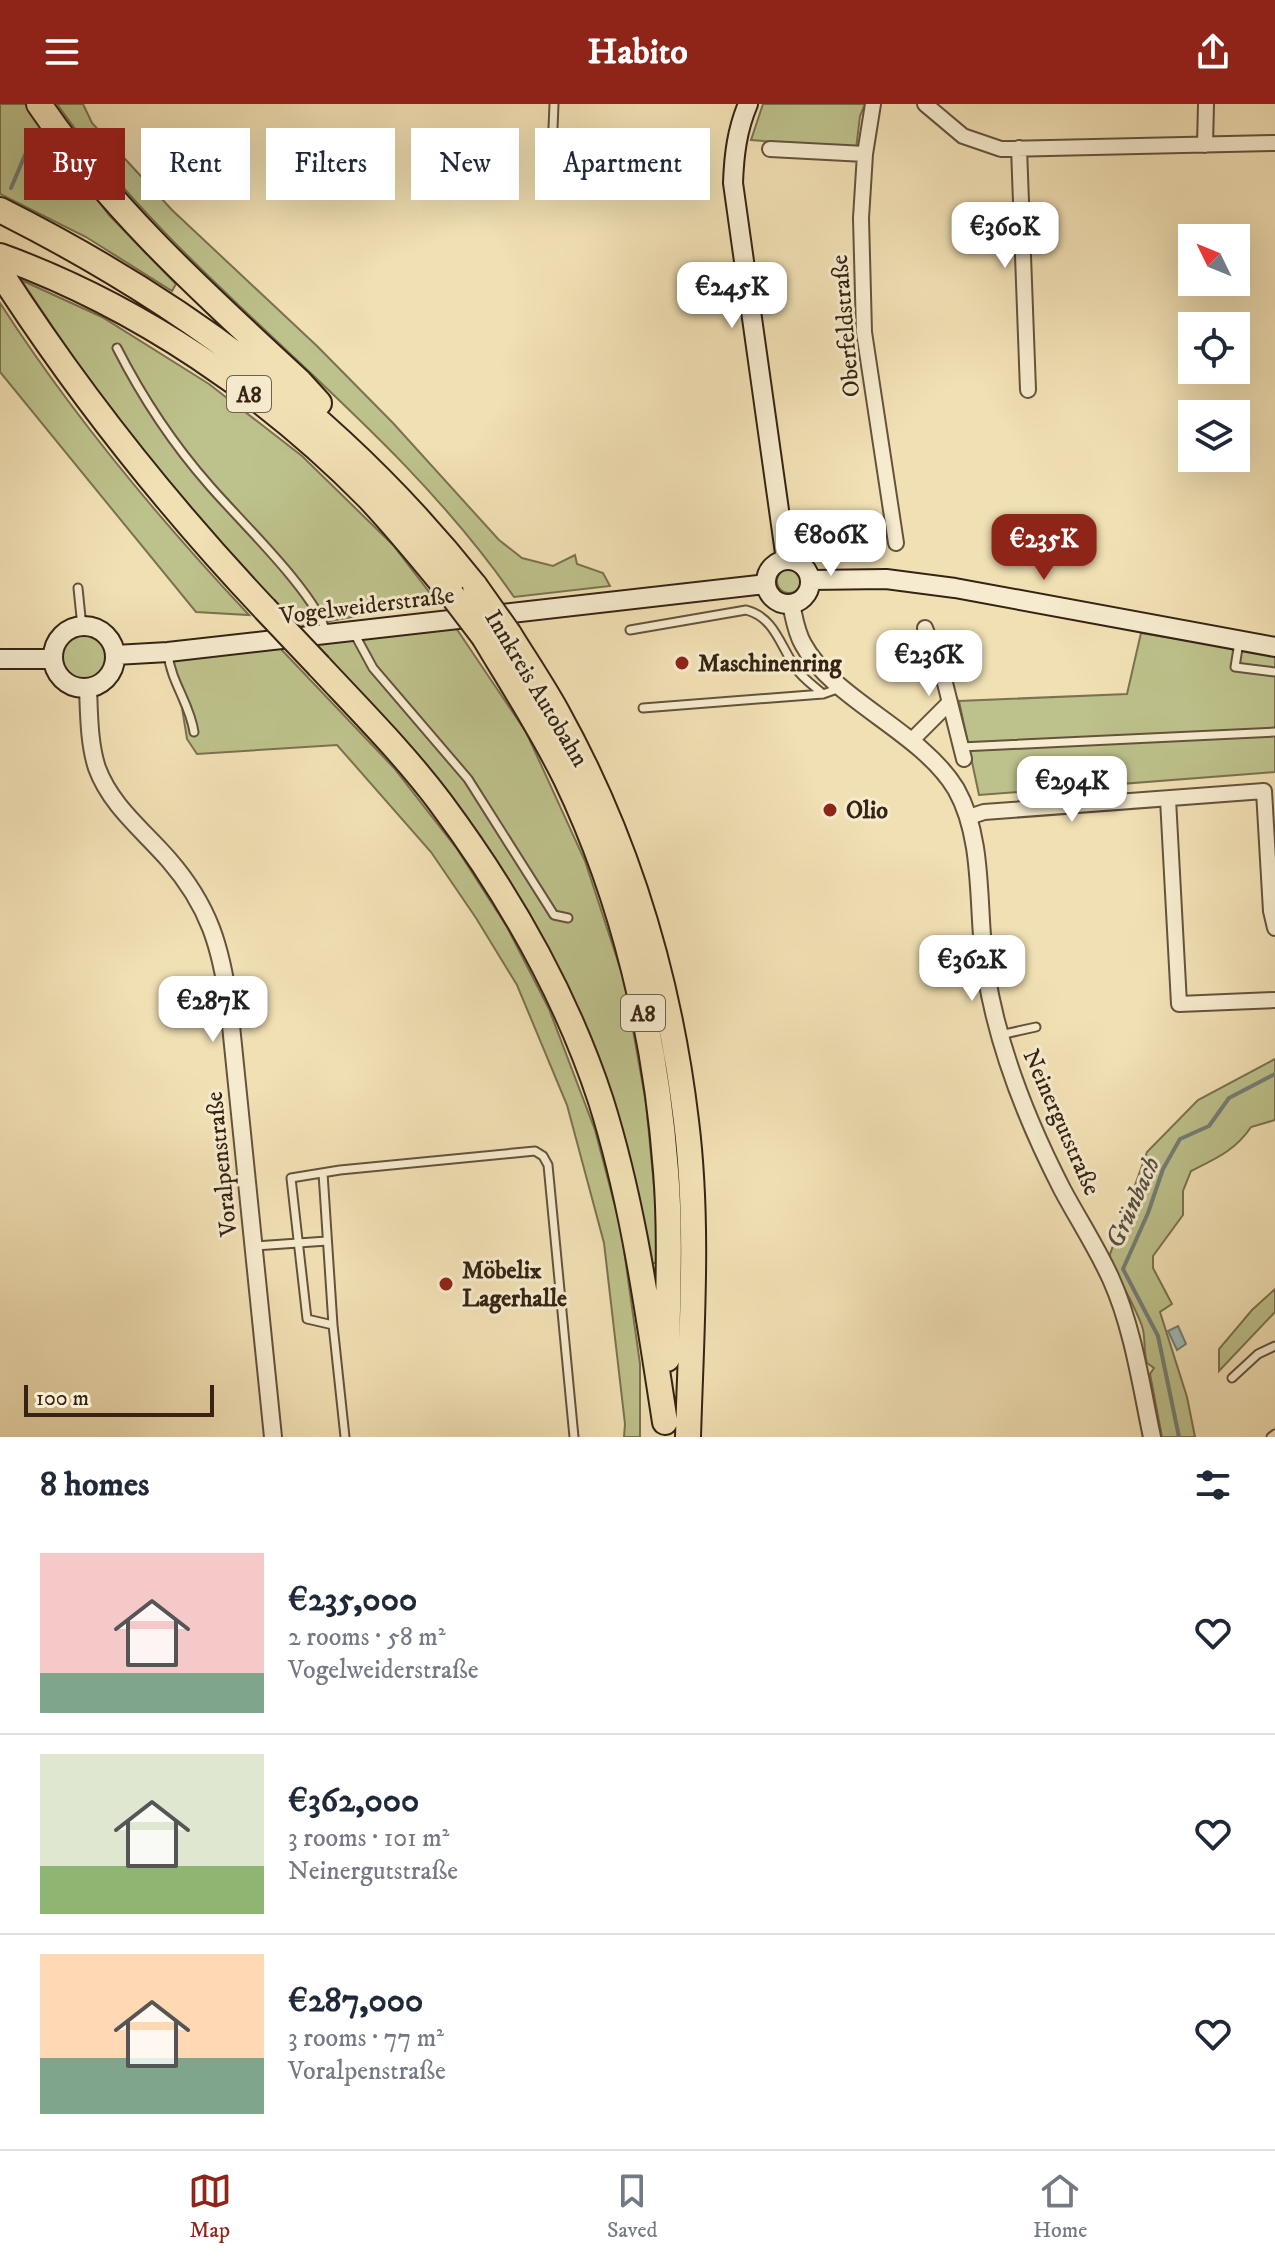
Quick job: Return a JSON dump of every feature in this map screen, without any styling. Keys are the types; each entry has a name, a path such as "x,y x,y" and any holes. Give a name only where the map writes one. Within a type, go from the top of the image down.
{"highway":[{"path":"39,104 111,198 182,271 299,381 376,473"},
{"name":"Innkreis Autobahn","path":"0,210 98,262 217,338 289,394 413,511 464,591 484,637 566,779 611,890 639,991 658,1095 666,1172 670,1249 665,1430"},
{"name":"Innkreis Autobahn","path":"0,256 109,304 197,357 289,426 509,634 557,711 593,785 628,869 662,987 686,1123 691,1205 688,1437"},
{"path":"0,272 95,410 156,488 388,740 439,801 530,940 571,1025 600,1099 622,1176 638,1243 665,1430"}],"main road":[{"path":"748,104 734,152 733,183 760,424 786,560"},
{"path":"786,560 805,568 810,580 803,598 791,604 775,599 766,584 769,571 786,560"},
{"path":"810,580 875,579 955,588 1275,647"},
{"name":"Vogelweiderstraße","path":"115,655 326,635 766,584"},
{"path":"82,627 100,631 108,637 115,655 111,673 97,685 88,688 69,684 56,669 53,659 64,634 82,627"},
{"path":"0,659 53,659"}],"street":[{"name":"Oberfeldstraße","path":"873,104 865,154 861,218 864,332 896,543"},
{"path":"925,104 963,136 1001,149 1275,143"},
{"path":"1205,145 1206,104"},
{"path":"1019,148 1028,390"},
{"path":"770,149 865,154"},
{"name":"Neinergutstraße","path":"791,604 798,633 818,664 934,763 954,787 969,817 974,833 979,921 986,974 1000,1035 1024,1107 1122,1305 1152,1437"},
{"path":"925,628 950,702 962,753"},
{"name":"Voralpenstraße","path":"88,688 94,757 104,784 127,816 193,891 219,945 229,1006 273,1437"},
{"path":"911,741 950,702"},
{"path":"969,817 984,812 1264,791 1271,911 1275,928"},
{"path":"1168,799 1179,1004 1275,1000"}],"lane":[{"path":"553,128 554,104"},
{"path":"117,348 141,395 206,483 315,606 326,635"},
{"path":"78,588 82,627"},
{"path":"630,630 746,610 759,614 772,627 796,670 823,694"},
{"path":"353,631 373,668 468,779 554,915 568,918"},
{"path":"1239,642 1235,667 1275,672"},
{"path":"168,652 170,669 188,704 194,732"},
{"path":"643,708 823,694 842,687"},
{"path":"962,753 1275,732"},
{"path":"1000,1035 1036,1027"},
{"path":"333,1325 307,1319 291,1178 535,1151 543,1156 548,1165 574,1437"},
{"path":"323,1173 333,1325 345,1437"},
{"path":"253,1247 327,1241"},
{"path":"1232,1378 1258,1354 1275,1346"}],"green space":[{"path":"0,104 26,104 44,128 24,128 24,200 98,200 176,284 172,291 86,237 0,194"},
{"path":"57,104 83,104 97,128 76,128"},
{"path":"763,104 865,104 860,116 856,149 751,140"},
{"path":"125,159 141,176 141,200 163,200 317,346 393,423 499,540 522,558 553,566 575,555 577,564 603,573 610,586 514,597 463,530 407,468 165,233 125,189"},
{"path":"21,280 102,317 209,384 302,456 393,545 436,601 299,627 198,520 113,416"},
{"path":"0,303 56,385 117,465 249,615 196,612 0,372"},
{"path":"789,569 800,576 801,581 794,592 789,593 778,586 777,581 784,570"},
{"path":"456,628 526,732 585,861 624,980 646,1103 656,1207 657,1263 650,1263 628,1158 441,785 316,644"},
{"path":"1141,633 1275,655 1275,772 979,795 959,701 1127,694"},
{"path":"85,635 101,642 108,658 101,674 85,681 69,674 62,658 69,642"},
{"path":"278,646 394,768 457,849 507,927 549,1009 595,1130 621,1229 640,1364 640,1437 624,1437 604,1243 567,1105 517,985 476,918 431,852 337,745 197,754 187,739 182,708 164,658"},
{"path":"1275,1059 1275,1120 1251,1127 1232,1148 1191,1171 1183,1191 1183,1215 1153,1256 1153,1268 1172,1304 1160,1312 1187,1397 1195,1437 1162,1437 1150,1374 1154,1368 1147,1363 1142,1326 1109,1257 1147,1152 1198,1100"},
{"path":"1275,1289 1275,1312 1219,1371 1219,1349 1252,1310"}],"water":[{"path":"1178,1326 1186,1344 1177,1350 1168,1331"}],"waterway":[{"path":"11,188 24,157"},
{"name":"Grünbach","path":"1179,1437 1158,1336 1123,1269 1148,1213 1163,1169 1180,1139 1209,1126 1229,1098 1275,1074"}],"place":[{"name":"Maschinenring","path":"682,663"},
{"name":"Olio","path":"830,810"},
{"name":"Möbelix Lagerhalle","path":"446,1284"}]}
